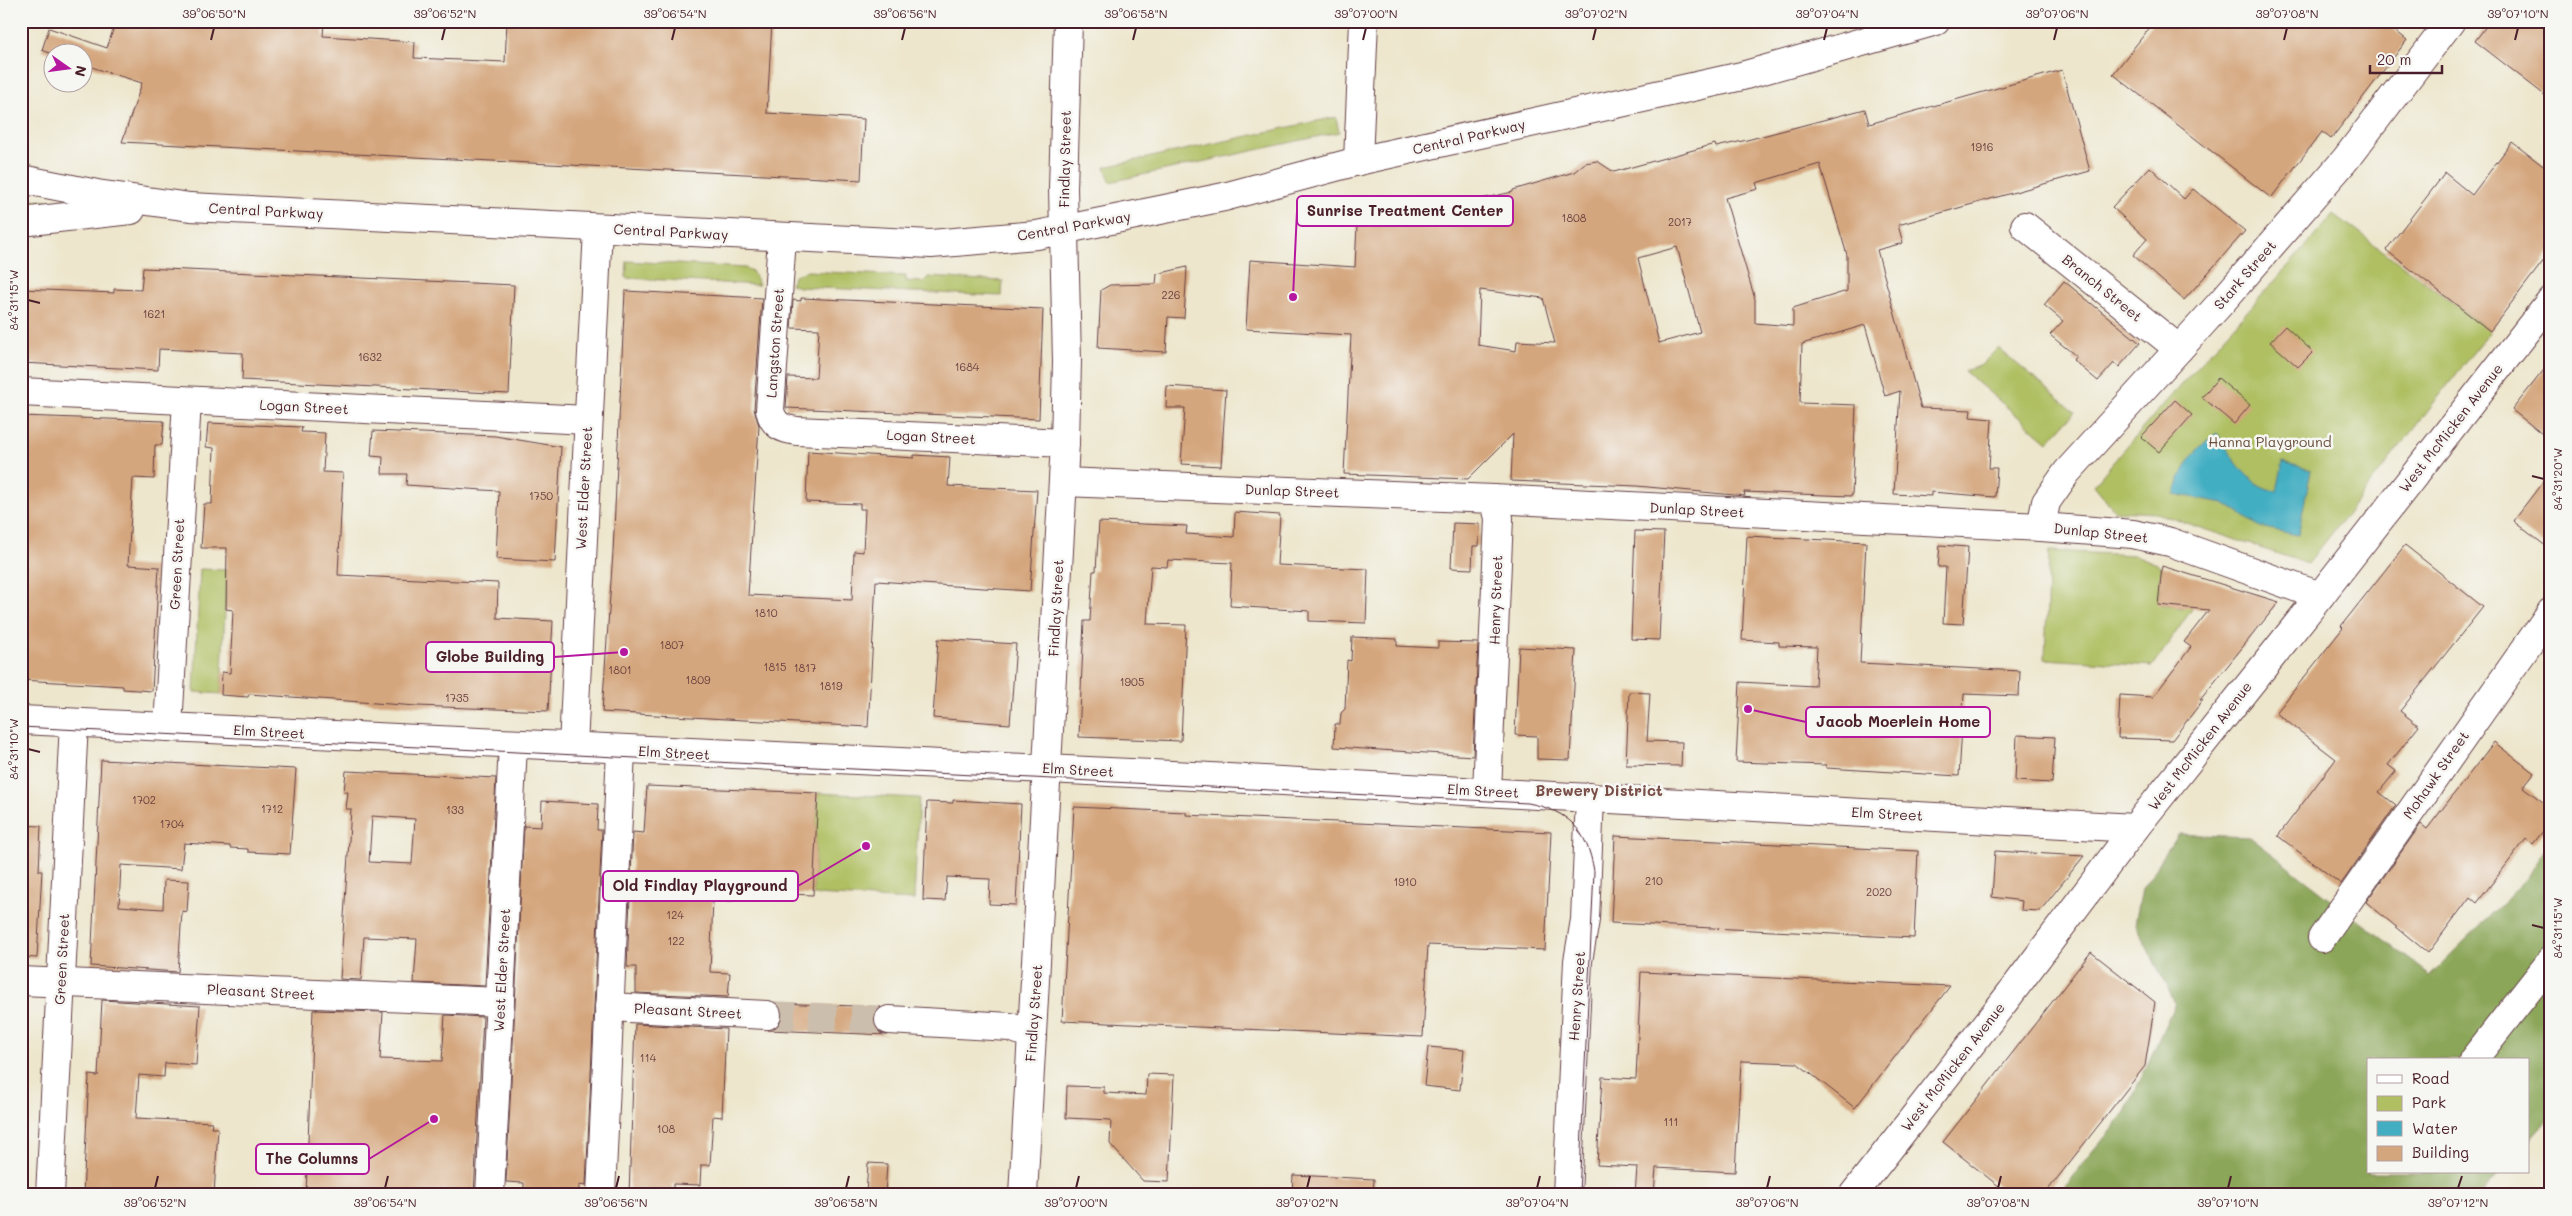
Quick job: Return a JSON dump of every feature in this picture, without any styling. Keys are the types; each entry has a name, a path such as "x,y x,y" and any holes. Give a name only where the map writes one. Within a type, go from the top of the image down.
{"street":[{"name":"Findlay Street","path":"1023,1195 1065,443 1067,361 1064,230 1068,21"},
{"path":"1358,161 1364,21"},
{"name":"Central Parkway","path":"21,179 106,196 190,207 931,244 1037,235 1224,197 1358,161 1742,76 1936,21"},
{"name":"Stark Street","path":"2040,527 2046,502 2067,472 2179,349 2345,160 2451,21"},
{"name":"Central Parkway","path":"21,222 114,211 190,207"},
{"name":"Branch Street","path":"2025,226 2179,349"},
{"name":"West Elder Street","path":"573,747 587,420 598,228"},
{"name":"Langston Street","path":"782,238 770,410 772,420 779,426 796,431"},
{"name":"West McMicken Avenue","path":"1853,1195 2019,983 2135,828 2320,596 2551,300"},
{"name":"Logan Street","path":"21,392 587,420"},
{"name":"Green Street","path":"168,727 187,401"},
{"name":"Logan Street","path":"796,431 1065,443"},
{"name":"Dunlap Street","path":"1063,482 1494,499 2040,527 2133,534 2170,542 2320,596"},
{"name":"Henry Street","path":"1487,791 1499,518 1494,499"},
{"name":"Mohawk Street","path":"2322,938 2551,612"},
{"name":"Elm Street","path":"21,720 621,750 1047,768 2135,828"},
{"name":"Green Street","path":"50,1195 74,723"},
{"name":"West Elder Street","path":"490,1195 513,744"},
{"path":"601,1195 621,750"},
{"name":"Henry Street","path":"1566,1195 1578,961 1585,920 1590,797"},
{"path":"2475,1058 2551,961"},
{"name":"Pleasant Street","path":"21,981 500,1002"},
{"name":"Pleasant Street","path":"610,1007 767,1015"},
{"path":"889,1020 1010,1027 1032,1035"}],"green space":[{"path":"1336,117 1339,132 1110,182 1105,167"},
{"path":"21,198 47,201 49,203 21,206"},
{"name":"Hanna Playground","path":"2334,214 2490,331 2308,564 2156,513 2115,511 2094,485 2153,416"},
{"path":"627,261 745,268 752,271 759,285 626,278"},
{"path":"807,271 906,276 906,281 924,282 928,277 1003,281 1002,296 799,287 790,284 795,275"},
{"path":"1998,348 2075,412 2048,442 1964,371 1980,366"},
{"path":"2049,551 2135,555 2162,566 2158,605 2183,608 2184,597 2194,606 2153,666 2045,659"},
{"path":"200,569 227,570 221,694 194,692"},
{"path":"818,793 919,798 914,900 813,895"},
{"path":"2178,834 2250,837 2430,975 2520,886 2551,840 2551,1117 2530,1140 2530,1058 2367,1058 2367,1174 2499,1174 2481,1195 2057,1195 2126,1112 2175,1003 2135,924 2142,889"}],"water":[{"path":"2217,433 2242,470 2257,484 2266,488 2277,491 2283,462 2311,470 2298,535 2260,527 2224,503 2174,494 2190,459 2208,439"}],"building":[{"path":"116,21 324,21 323,36 415,42 414,58 505,62 507,21 772,21 767,113 864,119 861,180 122,142 142,83 92,67 92,43 107,48"},
{"path":"2155,21 2383,21 2407,40 2331,139 2322,132 2271,198 2113,74"},
{"path":"2490,21 2539,21 2551,31 2551,100 2475,41"},
{"path":"49,28 90,42 45,42"},
{"path":"2062,70 2090,171 1898,225 1903,243 1877,250 1921,408 1971,410 1970,417 1992,419 1989,468 1997,468 1995,497 1931,492 1931,496 1894,494 1900,391 1885,396 1865,325 1802,344 1800,403 1856,405 1852,496 1744,492 1745,496 1637,486 1511,481 1513,434 1468,479 1344,474 1351,335 1246,329 1250,260 1355,267 1357,225 1513,192 1513,190 1574,172 1585,163 1597,161 1614,172 1715,144 1716,147 1747,140 1865,109 1869,124","holes":["1820,164 1847,255 1847,291 1793,308 1793,326 1755,323 1755,299 1725,198 1758,189 1756,183","1677,247 1700,332 1659,343 1638,258","1480,290 1543,298 1555,343 1517,341 1516,351 1478,345"]},
{"path":"2512,142 2551,172 2551,251 2490,331 2386,250 2445,173 2472,195"},
{"path":"2150,167 2184,199 2193,189 2245,231 2184,300 2133,255 2147,239 2112,207"},
{"path":"1187,267 1184,318 1168,317 1166,352 1098,348 1101,290 1110,285 1156,284 1157,274"},
{"path":"143,268 514,285 509,394 242,380 243,353 159,349 158,370 21,363 21,289 114,293 114,289 141,290"},
{"path":"2064,281 2140,343 2119,367 2114,363 2098,381 2073,360 2076,356 2050,335 2063,321 2044,305"},
{"path":"625,291 762,298 754,409 759,426 748,595 852,600 854,551 863,552 865,509 860,509 860,504 806,502 808,451 914,458 914,455 950,457 948,486 1037,490 1030,591 876,581 868,727 602,712 613,552"},
{"path":"801,298 1043,309 1039,419 786,408 788,377 816,378 819,329 791,328 793,300 801,301"},
{"path":"2285,326 2313,352 2298,367 2270,342"},
{"path":"2551,361 2551,441 2512,410"},
{"path":"2218,378 2250,405 2234,424 2202,397"},
{"path":"1167,386 1226,390 1221,466 1181,464 1185,408 1166,408"},
{"path":"2175,400 2192,415 2159,452 2141,437"},
{"path":"21,416 164,421 162,445 155,445 154,479 133,478 128,565 159,567 152,691 123,689 123,686 21,680"},
{"path":"208,423 302,427 301,432 325,433 323,472 343,473 338,575 498,583 497,618 553,621 548,711 417,706 249,694 248,697 221,695 222,672 230,673 233,610 226,609 227,548 201,548 204,504 212,504 214,448 206,447"},
{"path":"373,431 495,436 561,447 555,562 496,559 499,491 406,485 407,474 382,474 383,457 371,456"},
{"path":"2551,471 2551,550 2513,521"},
{"path":"1235,512 1280,515 1277,565 1368,569 1366,623 1309,621 1309,611 1230,606 1232,563 1168,560 1167,567 1151,566 1147,624 1186,625 1181,741 1079,737 1084,621 1090,621 1093,571 1096,571 1099,522 1187,526 1186,534 1234,537"},
{"path":"1453,523 1480,524 1479,546 1473,546 1472,569 1451,568"},
{"path":"1635,531 1664,532 1659,640 1631,639"},
{"path":"1747,536 1866,542 1860,663 2020,671 2019,696 1964,694 1959,776 1826,768 1826,765 1736,762 1740,682 1815,686 1817,647 1779,646 1779,642 1742,640"},
{"path":"1940,545 1968,547 1963,624 1943,623 1946,567 1938,567"},
{"path":"2405,545 2483,607 2400,711 2419,726 2388,765 2396,771 2379,792 2396,805 2341,884 2278,836 2336,759 2276,713"},
{"path":"2162,566 2279,602 2200,700 2203,700 2172,740 2118,738 2120,695 2153,697 2191,647 2184,642 2209,610 2158,605"},
{"path":"1352,637 1397,639 1397,646 1438,648 1438,642 1478,643 1473,756 1334,747 1335,724 1340,724 1341,713 1345,709 1347,660 1351,661"},
{"path":"938,639 1016,644 1010,724 933,718"},
{"path":"1519,647 1576,650 1570,760 1537,759 1537,736 1515,735"},
{"path":"1629,692 1650,693 1647,741 1682,742 1681,766 1626,765"},
{"path":"2017,735 2055,737 2052,783 2015,781"},
{"path":"2494,742 2534,773 2523,787 2551,808 2551,821 2533,844 2526,839 2477,903 2470,897 2428,953 2366,902 2421,824 2427,829"},
{"path":"101,760 296,769 290,854 248,852 248,849 230,848 230,846 184,843 181,869 121,865 119,906 163,909 164,880 189,881 187,912 182,911 178,972 91,966"},
{"path":"346,771 496,778 485,986 414,983 417,939 364,937 361,980 340,979 351,809 346,809 348,792 344,792","holes":["372,816 415,819 412,864 369,862"]},
{"path":"647,786 818,793 813,895 734,892 733,901 713,900 710,972 730,973 728,997 636,993 636,967 627,967 633,832 644,833"},
{"path":"953,800 1021,804 1016,905 989,904 990,879 947,877 945,901 923,900 927,802 953,803"},
{"path":"542,801 598,804 597,830 602,830 586,1186 579,1185 579,1195 524,1195 524,1183 506,1182 524,826 541,827"},
{"path":"1074,807 1186,812 1186,815 1551,832 1545,950 1428,945 1423,1037 1062,1021"},
{"path":"21,825 41,826 39,871 42,871 37,958 21,957"},
{"path":"1615,836 1918,851 1914,938 1611,923"},
{"path":"1995,851 2084,856 2040,911 2021,910 2022,901 1992,897"},
{"path":"2091,952 2155,1002 2145,1066 2044,1195 2010,1195 1943,1142"},
{"path":"1641,972 1950,986 1855,1108 1797,1063 1741,1061 1735,1172 1656,1168 1654,1195 1635,1195 1637,1167 1597,1165 1602,1077 1636,1079"},
{"path":"102,1000 200,1006 196,1065 165,1063 164,1077 139,1075 136,1118 212,1122 211,1128 218,1128 214,1195 83,1195 89,1075 98,1076"},
{"path":"776,1003 881,1007 873,1019 875,1027 880,1033 888,1035 768,1030 780,1024 783,1016 781,1008"},
{"path":"313,1010 383,1012 380,1059 442,1061 445,1015 483,1017 474,1195 306,1195"},
{"path":"635,1024 726,1029 722,1117 713,1116 710,1165 701,1165 700,1185 673,1184 673,1195 629,1195"},
{"path":"1428,1047 1464,1050 1460,1090 1424,1086"},
{"path":"1147,1074 1174,1075 1169,1182 1143,1181 1110,1144 1111,1120 1066,1118 1067,1086 1104,1087 1104,1093 1146,1095"},
{"path":"868,1163 887,1164 885,1195 866,1195"},
{"path":"1293,1175 1374,1179 1373,1195 1292,1195"}],"tunnel":[{"path":"767,1015 889,1020"}],"tram line":[{"path":"21,727 1528,803 1542,807 1555,811 1574,825 1586,844 1594,871 1579,1195"}],"place":[{"name":"Sunrise Treatment Center","path":"1293,297"},
{"name":"Globe Building","path":"624,652"},
{"name":"Jacob Moerlein Home","path":"1748,709"},
{"name":"Old Findlay Playground","path":"866,846"},
{"name":"The Columns","path":"434,1119"}],"district":[{"name":"Brewery District","path":"1599,791"}]}
